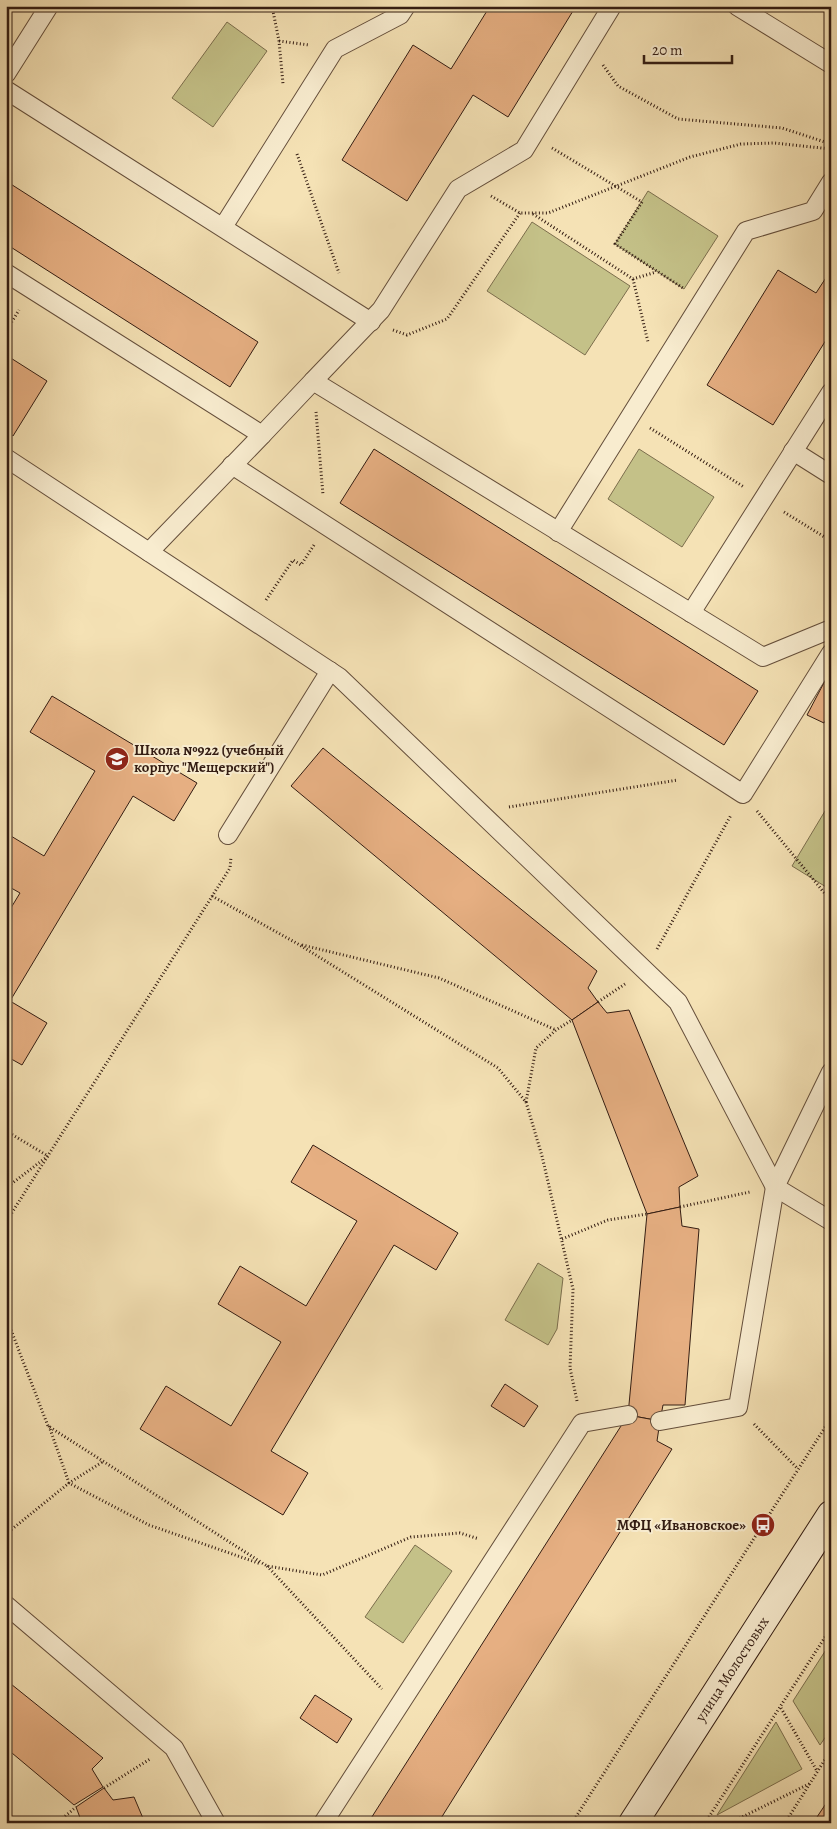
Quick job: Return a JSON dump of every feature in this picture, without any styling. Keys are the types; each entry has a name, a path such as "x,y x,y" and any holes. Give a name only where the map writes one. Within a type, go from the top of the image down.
{"street":[{"name":"улица Молостовых","path":"633,1823 831,1515"}],"lane":[{"path":"6,74 49,6"},
{"path":"222,227 335,49 400,16 406,6"},
{"path":"149,552 371,322 381,310 458,190 524,150 612,6"},
{"path":"737,6 831,64"},
{"path":"6,90 371,322"},
{"path":"558,532 746,231 813,211 831,182"},
{"path":"6,272 262,435"},
{"path":"314,381 762,656 831,628"},
{"path":"691,613 831,392"},
{"path":"793,451 831,475"},
{"path":"6,458 339,677 678,1002 775,1187 831,1221"},
{"path":"232,466 743,794 831,653"},
{"path":"228,835 330,671"},
{"path":"660,1421 738,1407 775,1187 831,1072"},
{"path":"323,1823 582,1423 628,1415"},
{"path":"6,1605 171,1746 216,1823"}],"path":[{"path":"272,6 280,41 287,125 352,309"},
{"path":"589,44 618,86 678,119 782,128 831,144"},
{"path":"532,136 642,202 615,244 702,301"},
{"path":"468,183 520,213 548,213 690,157 741,144 774,143 831,149"},
{"path":"371,322 407,335 447,319 520,213"},
{"path":"531,213 633,279 656,376"},
{"path":"633,279 656,272"},
{"path":"631,415 831,541"},
{"path":"480,812 713,774"},
{"path":"598,1002 646,970 743,794 831,902"},
{"path":"6,1222 230,868 238,819"},
{"path":"212,896 298,944 498,1068 526,1102 542,1156 574,1289 570,1368 582,1423"},
{"path":"298,944 439,978 556,1030"},
{"path":"526,1102 536,1048 556,1030 572,1020"},
{"path":"6,1131 48,1156"},
{"path":"6,1188 48,1156"},
{"path":"680,1208 775,1187"},
{"path":"562,1239 608,1220 647,1214"},
{"path":"6,1318 69,1483 149,1525 267,1566 322,1575 411,1537 460,1533 502,1546"},
{"path":"738,1407 798,1469"},
{"path":"572,1823 831,1418"},
{"path":"48,1426 267,1566 398,1706"},
{"path":"6,1534 69,1483 104,1461"},
{"path":"705,1823 831,1628"},
{"path":"781,1708 817,1771"},
{"path":"104,1788 171,1746"},
{"path":"785,1823 831,1750"},
{"path":"730,1823 811,1783"},
{"path":"57,1823 76,1806"}],"shaded area":[{"path":"227,22 267,51 213,127 172,98"},
{"path":"648,191 718,236 684,289 615,244"},
{"path":"532,222 630,286 585,355 487,291"},
{"path":"639,449 714,497 682,547 608,499"},
{"path":"831,801 831,890 792,866"},
{"path":"538,1263 563,1278 557,1329 548,1345 505,1320"},
{"path":"415,1545 452,1571 403,1643 365,1617"},
{"path":"831,1642 831,1729 820,1745 793,1701"},
{"path":"776,1722 802,1769 717,1815"}],"building":[{"path":"490,6 576,6 508,117 473,95 407,201 342,160 413,45 451,69"},
{"path":"6,181 258,342 230,387 6,244"},
{"path":"778,270 816,293 831,270 831,332 773,425 707,385"},
{"path":"6,355 47,381 13,436 6,431"},
{"path":"374,449 758,691 724,745 340,503"},
{"path":"828,675 831,676 831,710 824,723 807,715"},
{"path":"52,696 197,783 174,821 133,796 10,1001 47,1023 22,1065 6,1056 6,916 20,893 6,885 6,833 44,856 95,771 30,732"},
{"path":"323,748 597,971 588,988 598,1002 572,1020 291,786"},
{"path":"598,1002 607,1013 629,1010 698,1176 679,1187 680,1207 647,1214 572,1020"},
{"path":"313,1145 458,1233 436,1270 394,1245 271,1451 308,1473 283,1515 140,1429 166,1386 231,1426 281,1342 218,1304 240,1266 306,1306 357,1221 291,1182"},
{"path":"680,1207 682,1226 699,1229 685,1405 663,1405 660,1421 628,1415 647,1214"},
{"path":"505,1384 538,1406 524,1427 491,1406"},
{"path":"628,1415 660,1421 657,1441 672,1449 438,1823 368,1823"},
{"path":"6,1680 103,1758 92,1769 103,1787 74,1805 6,1748"},
{"path":"315,1695 352,1719 337,1743 300,1718"},
{"path":"104,1788 113,1800 134,1797 145,1823 82,1823 76,1807"},
{"path":"831,1796 831,1823 813,1823"}],"place":[{"name":"Школа №922 (учебный корпус \"Мещерский\")","path":"117,759"},
{"name":"МФЦ «Ивановское»","path":"763,1525"}]}
